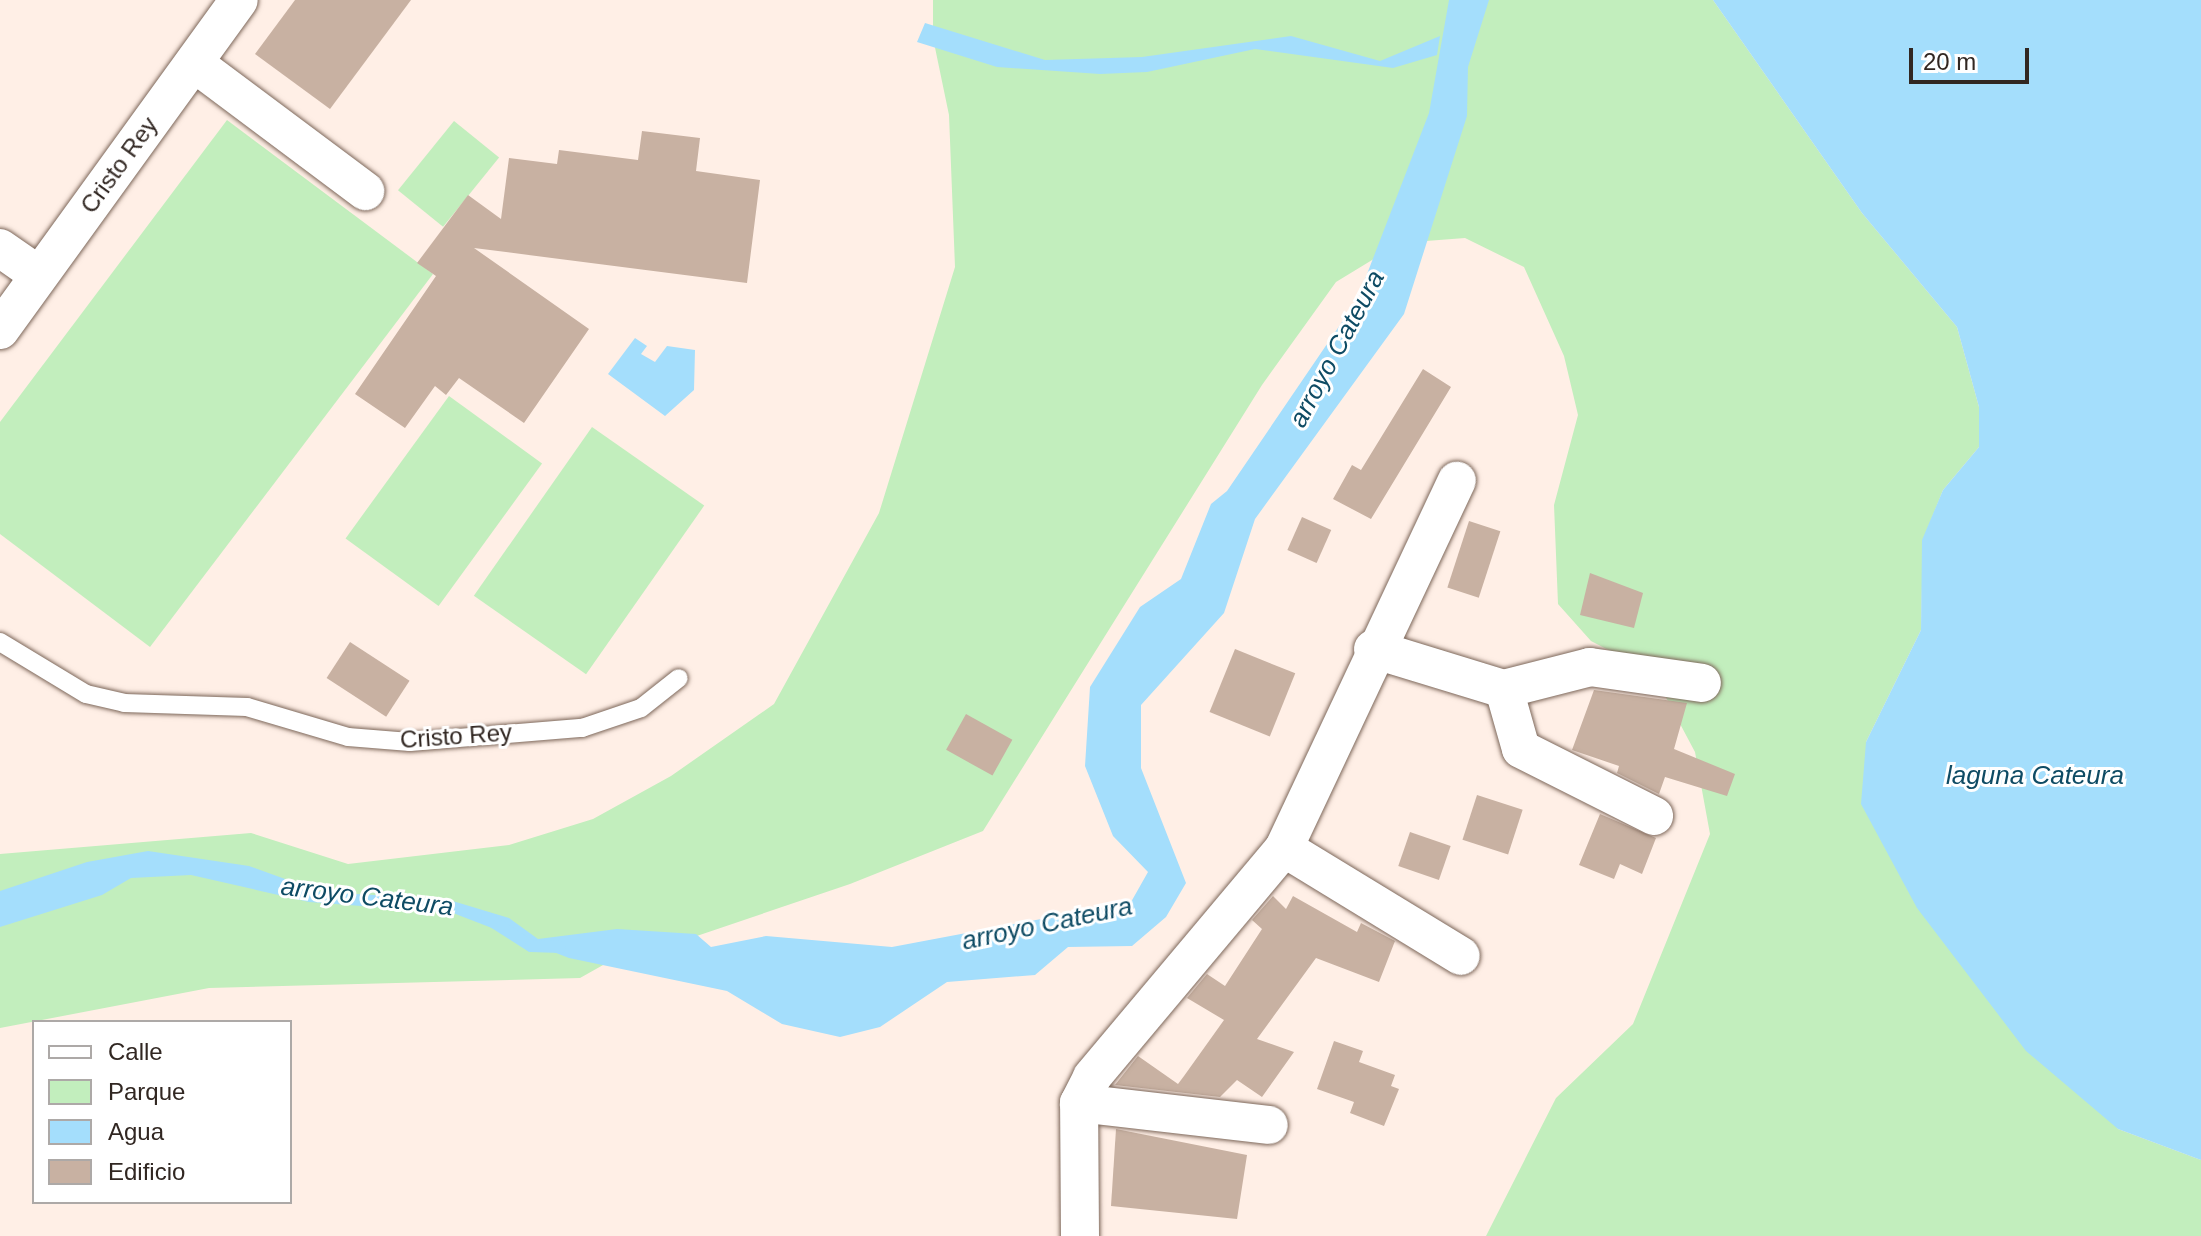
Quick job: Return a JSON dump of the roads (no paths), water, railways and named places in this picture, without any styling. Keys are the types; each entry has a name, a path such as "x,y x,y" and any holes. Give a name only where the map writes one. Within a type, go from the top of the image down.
{"street":[{"name":"Cristo Rey","path":"0,330 239,0"},
{"path":"194,63 365,191"},
{"path":"0,248 39,275"},
{"path":"1080,1236 1079,1103 1092,1077 1284,848 1373,649 1457,481"},
{"path":"1373,649 1504,689 1590,667 1702,683"},
{"path":"1504,689 1521,749 1654,816"},
{"path":"1284,848 1461,956"},
{"path":"1079,1103 1269,1125"}],"lane":[{"name":"Cristo Rey","path":"0,642 86,694 124,703 247,707 348,737 410,742 582,728 641,708 679,678"}],"water":[{"path":"1449,0 1489,0 1468,67 1467,116 1404,314 1255,519 1224,613 1141,705 1141,768 1186,883 1166,917 1132,946 1068,947 1035,975 947,982 880,1027 840,1037 782,1024 727,991 569,958 453,913 309,902 191,875 131,878 102,895 0,927 0,891 87,862 148,851 249,866 321,892 446,899 509,918 538,939 617,929 696,934 711,947 766,936 892,947 1131,902 1148,872 1113,836 1085,766 1090,687 1140,607 1181,579 1211,504 1227,491 1357,300 1429,113"},
{"name":"laguna Cateura","path":"1713,0 2201,0 2201,1160 2118,1129 2026,1051 1917,908 1861,804 1866,742 1921,630 1922,540 1943,490 1979,447 1979,407 1957,327 1862,213"},
{"path":"925,23 1045,60 1142,57 1291,36 1380,61 1440,36 1437,55 1393,68 1255,49 1147,72 1100,74 997,67 917,42"},
{"path":"635,338 647,346 641,354 655,362 667,346 695,350 694,390 665,416 608,374"}],"waterway":[{"name":"arroyo Cateura","path":"487,918 531,946 560,947"}]}
